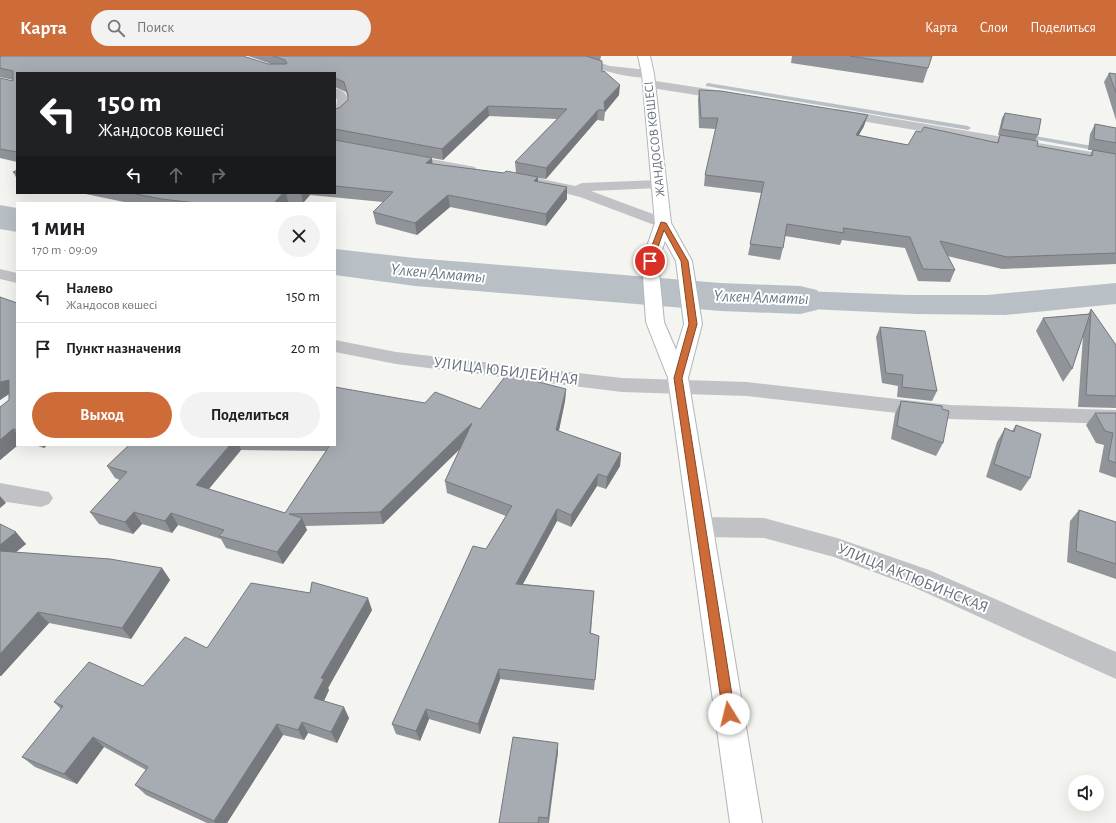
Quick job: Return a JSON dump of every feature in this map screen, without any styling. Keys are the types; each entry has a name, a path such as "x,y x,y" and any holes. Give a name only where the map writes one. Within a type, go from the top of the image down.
{"main road":[{"name":"ЖАНДОСОВ КӨШЕСІ","path":"644,56 648,79 663,223 684,261 693,324 678,383"},
{"name":"ЖАНДОСОВ КӨШЕСІ","path":"663,223 650,261 655,322 678,383 746,823"}],"street":[{"path":"568,56 648,79 741,98"},
{"path":"336,93 343,98 343,109 336,114"},
{"path":"825,111 1116,160"},
{"path":"389,155 482,172"},
{"path":"520,179 566,188 597,197 663,223"},
{"path":"566,188 659,184"},
{"path":"0,274 16,278"},
{"name":"УЛИЦА ЮБИЛЕЙНАЯ","path":"336,346 396,358 622,385 678,383 747,389 950,412 1116,417"},
{"path":"0,492 41,498"},
{"name":"УЛИЦА АКТЮБИНСКАЯ","path":"700,527 764,528 838,548 920,578 1019,621 1116,666"}],"water":[{"path":"1116,283 1116,304 1005,315 916,314 722,305 719,288 908,295 987,295"}],"building":[{"path":"0,56 243,56 268,64 286,64 287,63 285,60 273,56 586,56 602,61 602,72 604,71 620,85 604,102 605,110 598,110 546,168 515,162 567,109 488,106 442,149 336,129 336,109 348,100 348,95 344,82 336,78 336,72 16,72 16,152 0,149 0,78 13,81 13,71 0,68"},
{"path":"850,56 932,56 928,68"},
{"path":"1109,73 1116,74 1116,93"},
{"path":"699,90 721,91 868,115 856,135 908,145 916,131 921,132 924,127 998,143 1000,135 1038,141 1037,146 1092,156 1093,150 1116,154 1116,253 1007,257 940,241 955,270 923,269 910,237 843,228 844,233 787,224 783,248 750,244 764,182 705,175 718,118 701,118"},
{"path":"1005,113 1041,119 1038,135 1001,129"},
{"path":"1095,124 1116,128 1116,143 1094,139"},
{"path":"336,140 432,158 426,163 504,173 506,171 538,177 534,181 567,187 546,214 448,195 415,223 373,212 393,192 336,186"},
{"path":"136,194 282,194 275,202 188,202"},
{"path":"0,297 16,303 16,430 13,429 0,440 0,407 9,400 9,380 0,382"},
{"path":"1091,309 1116,345 1116,396 1086,395"},
{"path":"1090,314 1072,369 1043,318"},
{"path":"880,327 925,331 937,391 902,387 903,375 886,373"},
{"path":"507,374 566,389 556,430 621,453 607,477 598,474 571,515 557,509 516,584 594,591 590,633 599,636 595,680 499,669 478,724 426,709 416,731 392,724 473,546 486,549 512,506 445,481 472,423 380,512 289,514 302,518 277,552 219,536 224,530 171,513 165,521 134,512 125,522 90,512 127,472 107,466 128,446 229,446 196,485 285,513 329,446 336,446 336,387 425,403 435,392 480,409"},
{"path":"901,401 942,406 942,409 949,411 943,443 897,426"},
{"path":"1095,413 1116,413 1116,463 1108,460 1113,433 1105,431"},
{"path":"1016,425 1041,434 1030,478 994,464 1005,428 1014,432"},
{"path":"1079,510 1116,522 1116,564 1076,551"},
{"path":"0,524 16,532 0,545"},
{"path":"0,551 110,559 162,568 122,628 38,612 0,654"},
{"path":"312,582 368,598 321,678 324,679 314,698 344,707 331,732 302,722 298,730 277,724 214,821 135,785 148,767 93,737 64,774 22,757 63,706 54,702 89,662 143,686 185,637 207,648 251,583 310,593"},
{"path":"513,737 558,743 548,818 539,817 538,823 499,823"}],"waterway":[{"path":"708,85 968,128"},
{"path":"1023,136 1116,152"},
{"name":"Үлкен Алматы","path":"0,217 16,220"},
{"name":"Үлкен Алматы","path":"336,262 415,272 721,297 800,300"}],"route":[{"path":"650,261 663,223 684,261 693,324 678,378 678,387 729,714"}]}
